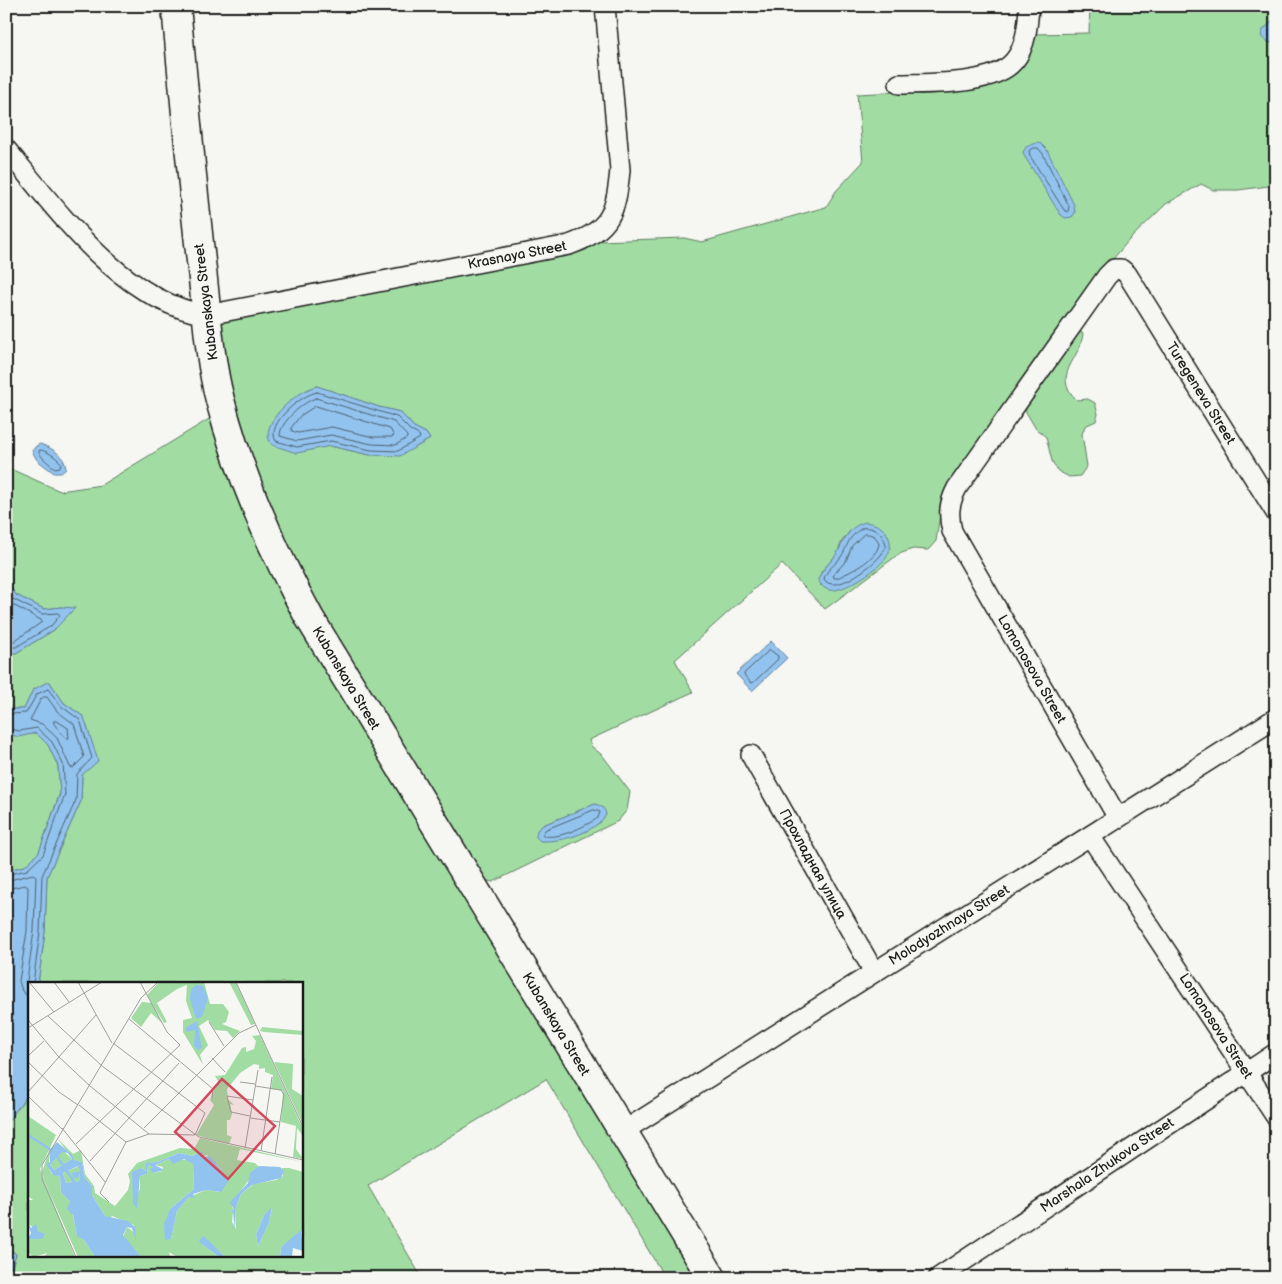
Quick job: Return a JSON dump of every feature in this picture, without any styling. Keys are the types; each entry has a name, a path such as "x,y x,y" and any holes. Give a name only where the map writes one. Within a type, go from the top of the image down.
{"street":[{"name":"Kubanskaya Street","path":"176,6 214,370 230,435 254,506 286,574 309,617 712,1278"},
{"name":"Krasnaya Street","path":"207,315 568,245 584,240 603,226 611,215 616,201 620,170 605,6"},
{"path":"899,84 966,81 1000,72 1013,62 1021,50 1029,17 1029,6"},
{"path":"6,149 84,239 125,276 161,300 181,309 207,315"},
{"name":"Turegeneva Street","path":"949,519 951,500 957,488 1106,276 1114,269 1121,269 1127,274 1276,513"},
{"name":"Lomonosova Street","path":"949,519 952,530 1118,818"},
{"name":"Molodyozhnaya Street","path":"622,1132 1276,718"},
{"name":"Прохладная улица","path":"751,755 874,972"},
{"name":"Lomonosova Street","path":"1090,836 1276,1117"},
{"name":"Marshala Zhukova Street","path":"938,1278 1276,1053"}],"green space":[{"path":"1090,6 1276,6 1276,18 1263,30 1265,41 1276,44 1276,185 1238,190 1213,190 1201,184 1166,204 1129,240 1108,265 941,508 936,541 928,550 913,549 899,554 825,609 782,564 675,660 693,692 589,740 591,746 603,756 630,792 627,810 618,821 493,882 483,880 321,618 261,495 226,384 219,325 227,320 572,255 586,250 599,241 684,238 702,242 826,207 836,191 863,162 857,94 958,89 976,86 1033,34 1089,33","holes":["317,386 379,407 400,412 414,427 426,433 430,439 418,446 370,455 330,446","850,531 821,586 821,572 837,554 842,541","595,804 601,822 581,833 543,825"]},
{"path":"1076,330 1083,333 1081,343 1069,367 1066,383 1069,391 1077,400 1088,399 1095,403 1098,414 1096,421 1085,426 1082,434 1087,466 1080,476 1069,477 1058,471 1052,461 1046,437 1036,429 1026,412 1025,404"},
{"path":"214,416 236,487 701,1278 665,1278 546,1079 368,1186 422,1278 8,1278 16,1254 10,1249 6,1252 6,1124 28,1094 28,1256 302,1256 302,982 38,982 45,932 47,877 81,801 84,717 64,703 49,681 33,690 24,709 11,709 6,698 6,652 16,653 54,630 62,607 44,609 16,595 6,580 6,467 60,491 101,485"},
{"path":"6,729 8,733 18,736 36,733 48,745 58,766 60,793 39,852 25,866 8,870 6,869"}],"water":[{"path":"1276,18 1276,44 1265,41 1261,36 1263,30"},
{"path":"1039,142 1047,150 1074,205 1075,213 1072,217 1065,218 1060,214 1025,157 1023,152 1026,147"},
{"path":"317,386 379,407 400,412 414,427 426,433 430,439 400,456 370,455 330,446 297,453 272,445 268,436 269,427 273,419 294,398"},
{"path":"40,444 53,450 60,456 66,469 61,473 54,473 37,460 32,451"},
{"path":"866,522 879,526 886,533 890,544 886,558 868,574 843,588 829,590 825,588 818,580 822,572 835,557 851,530"},
{"path":"6,580 16,595 44,609 75,608 54,630 16,653 6,652"},
{"path":"771,641 787,658 752,691 736,674"},
{"path":"49,681 64,703 84,717 98,761 82,775 81,801 47,877 45,932 38,982 28,982 28,1094 6,1124 6,869 25,866 39,852 60,794 58,766 48,745 36,733 18,737 8,733 6,729 6,698 11,709 24,709 33,690"},
{"path":"595,804 603,808 606,815 600,822 585,832 576,836 548,841 540,841 536,837 537,830 543,825"},
{"path":"9,1249 16,1254 8,1278 6,1278 6,1252"}]}
